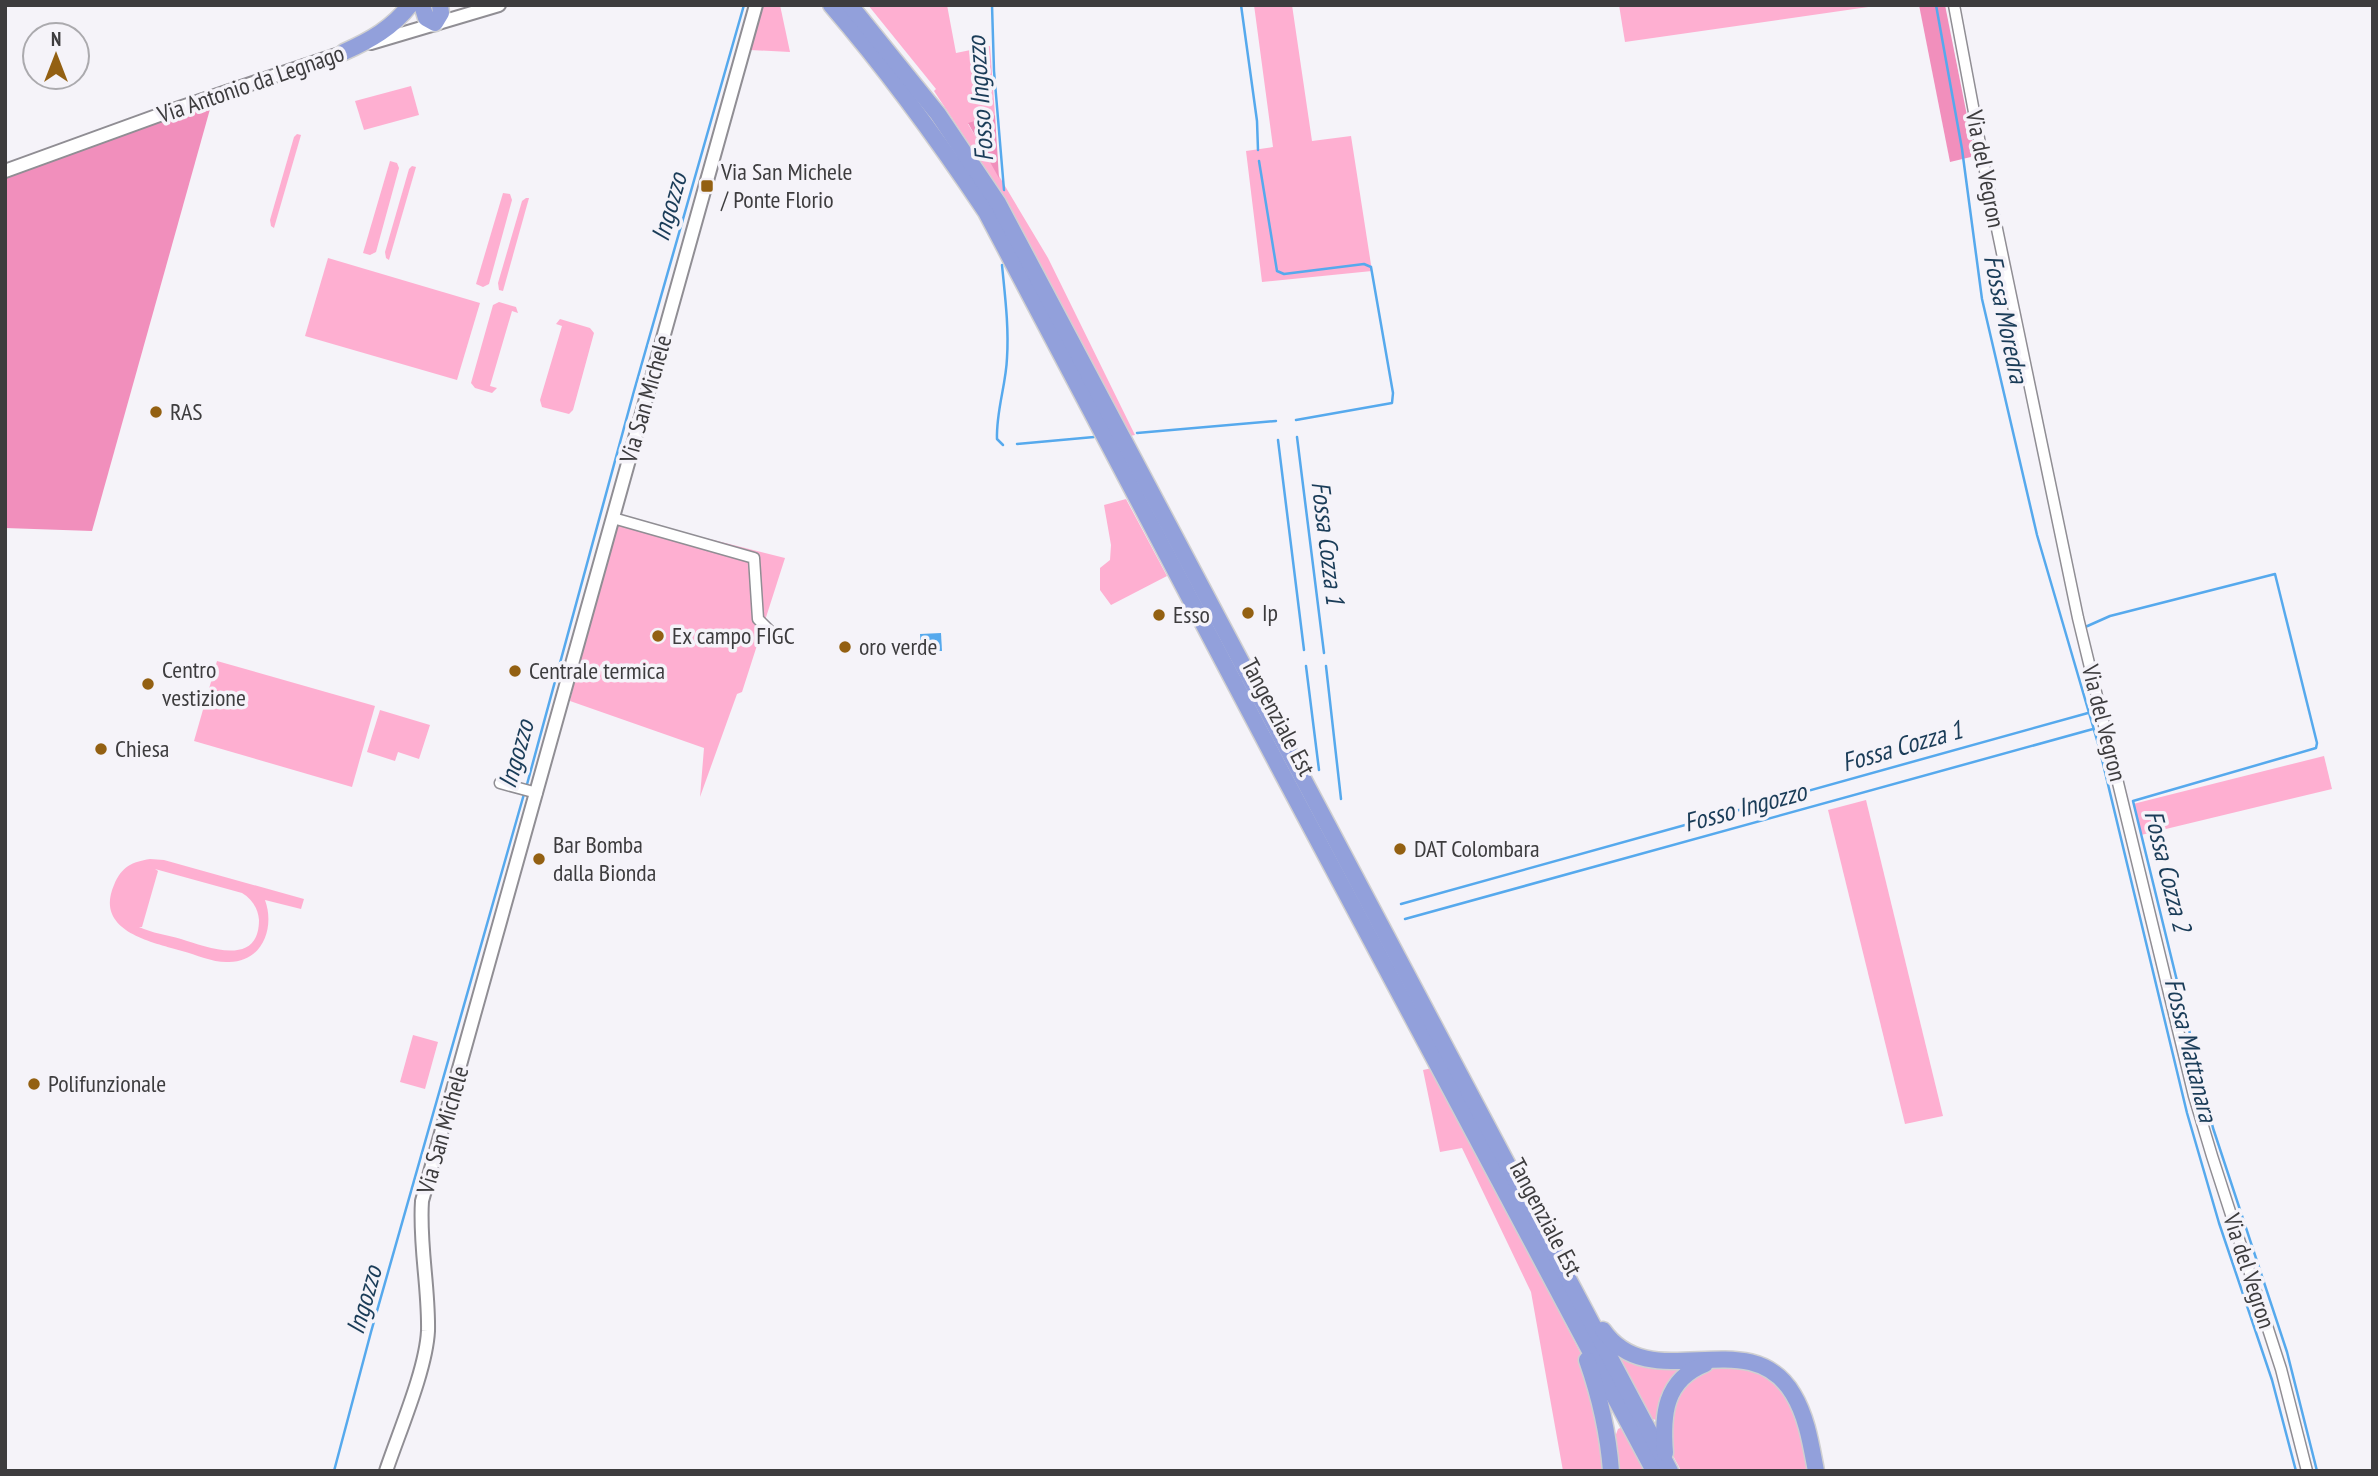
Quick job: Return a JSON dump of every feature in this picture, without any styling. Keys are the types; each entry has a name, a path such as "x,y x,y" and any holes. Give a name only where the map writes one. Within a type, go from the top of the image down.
{"highway":[{"path":"344,52 374,38 397,22 410,5"},
{"path":"422,5 426,18 435,23 441,13 440,5"},
{"name":"Tangenziale Est","path":"831,5 928,124 986,212 1288,786 1565,1302 1664,1468"},
{"name":"Tangenziale Est","path":"850,5 938,114 998,203 1564,1269 1664,1468"},
{"path":"1564,1269 1612,1342 1651,1361 1746,1360 1773,1370 1793,1392 1802,1410 1816,1471"},
{"path":"1565,1302 1599,1392 1611,1471"},
{"path":"1664,1468 1662,1422 1672,1392 1688,1372 1714,1360"}],"street":[{"name":"Via Antonio da Legnago","path":"5,170 344,52 499,5"},
{"name":"Via San Michele","path":"386,1471 422,1362 428,1333 421,1248 422,1202 755,5"},
{"name":"Via del Vegron","path":"1954,5 1986,176 2080,629 2194,1096 2281,1369 2307,1471"},
{"path":"613,518 754,558 758,619 768,631"},
{"path":"500,783 534,792"}],"shaded area":[{"path":"764,5 780,5 790,52 750,50"},
{"path":"868,5 947,5 956,53 990,46 995,115 968,124 1048,258 1135,435 1130,436 998,188 934,91 936,89"},
{"path":"1254,5 1292,5 1312,141 1351,136 1372,271 1262,282 1246,151 1273,147"},
{"path":"1619,5 1882,5 1625,42"},
{"path":"1919,5 1945,5 1975,156 1950,162"},
{"path":"411,86 419,115 364,130 355,101"},
{"path":"212,102 92,531 5,528 5,174"},
{"path":"995,115 999,178 968,123"},
{"path":"297,134 301,135 274,228 270,220"},
{"path":"390,161 397,163 399,168 376,252 370,255 363,253"},
{"path":"412,166 416,167 389,260 385,252"},
{"path":"503,193 510,194 512,200 489,284 483,287 476,284"},
{"path":"529,198 503,291 499,290 498,283 522,201"},
{"path":"328,258 480,303 457,380 305,336"},
{"path":"499,302 516,307 518,313 512,311 490,386 497,388 492,393 475,388 471,383 493,305"},
{"path":"560,319 590,328 594,333 573,410 569,414 542,407 540,400 562,326 556,324"},
{"path":"1126,499 1167,576 1111,605 1100,590 1100,568 1110,560 1111,545 1104,505"},
{"path":"622,517 785,558 742,692 737,694 700,797 704,748 570,701 613,518"},
{"path":"217,661 375,706 352,787 194,741"},
{"path":"380,710 430,725 419,759 398,752 395,761 367,752"},
{"path":"2324,756 2332,789 2141,835 2133,804"},
{"path":"1866,800 1943,1116 1905,1124 1828,810"},
{"path":"150,859 164,860 304,899 301,909 265,900 268,910 267,931 258,950 241,960 211,960 129,932 119,924 112,913 110,901 114,885 124,869","holes":["155,869 242,893 254,904 259,920 257,935 250,944 241,949 217,949 139,927 142,927 158,871"]},
{"path":"413,1035 438,1042 425,1089 400,1082"},
{"path":"1432,1068 1590,1371 1606,1471 1563,1471 1531,1292 1462,1148 1440,1152 1423,1070"},
{"path":"1622,1357 1681,1366 1683,1370 1657,1420 1651,1419 1620,1361"},
{"path":"1721,1364 1767,1373 1793,1404 1811,1471 1681,1471 1671,1451 1668,1437 1672,1409 1686,1385 1696,1376"},
{"path":"1622,1427 1648,1471 1619,1471 1615,1437 1618,1429"}],"water":[{"path":"941,633 942,651 921,651 920,634"}],"waterway":[{"name":"Ingozzo","path":"526,788 634,391 744,5"},
{"name":"Fosso Ingozzo","path":"992,5 994,71 1004,190"},
{"name":"Fossa Cozza 1","path":"1241,5 1257,121 1258,150"},
{"name":"Fossa Mattanara","path":"1936,5 1962,149 1982,299 2037,535 2099,747 2187,1113 2219,1223 2272,1380 2296,1471"},
{"name":"Fossa Cozza 1","path":"1259,161 1277,271 1284,274 1364,264 1371,267 1393,393 1392,403 1296,420"},
{"name":"Fosso Ingozzo","path":"1002,265 1007,346 997,439 1003,445"},
{"name":"Fosso Ingozzo","path":"1137,433 1276,421"},
{"name":"Fosso Ingozzo","path":"1017,444 1094,437"},
{"name":"Fossa Cozza 1","path":"1297,437 1324,653"},
{"name":"Fosso Ingozzo","path":"1278,440 1304,650"},
{"name":"Fossa Cozza 2","path":"2083,628 2110,616 2275,574 2317,743 2316,748 2133,801 2213,1128 2287,1352 2317,1471"},
{"name":"Fosso Ingozzo","path":"1306,666 1319,770"},
{"name":"Fossa Cozza 1","path":"1326,666 1341,799"},
{"name":"Fossa Cozza 1","path":"1401,904 2088,713"},
{"name":"Fosso Ingozzo","path":"1405,919 2093,729"},
{"name":"Ingozzo","path":"334,1471 524,794"}],"place":[{"name":"Via San Michele / Ponte Florio","path":"707,186"},
{"name":"RAS","path":"156,412"},
{"name":"Ip","path":"1248,613"},
{"name":"Esso","path":"1159,615"},
{"name":"Ex campo FIGC","path":"658,636"},
{"name":"oro verde","path":"845,647"},
{"name":"Centrale termica","path":"515,671"},
{"name":"Centro vestizione","path":"148,684"},
{"name":"Chiesa","path":"101,749"},
{"name":"DAT Colombara","path":"1400,849"},
{"name":"Bar Bomba dalla Bionda","path":"539,859"},
{"name":"Polifunzionale","path":"34,1084"}],"water label":[{"name":"Fossa Moredra","path":"2006,319"}]}
